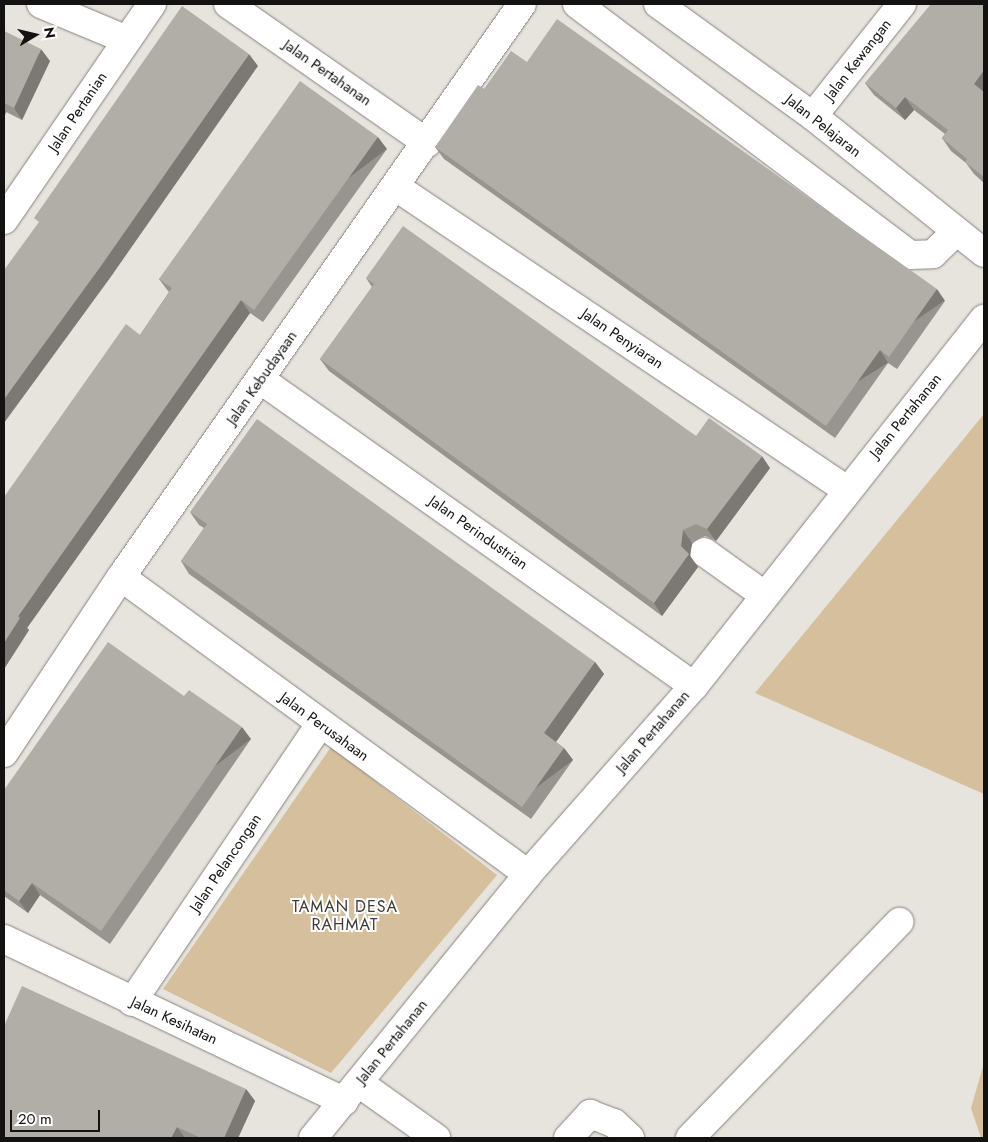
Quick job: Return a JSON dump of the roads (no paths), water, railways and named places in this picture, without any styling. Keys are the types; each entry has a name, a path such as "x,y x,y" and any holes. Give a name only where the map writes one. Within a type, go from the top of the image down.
{"street":[{"path":"41,4 127,40"},
{"name":"Jalan Pertanian","path":"4,220 152,4"},
{"name":"Jalan Pertahanan","path":"228,4 427,143"},
{"name":"Jalan Kebudayaan","path":"4,753 121,577 427,143 522,4"},
{"path":"578,4 910,255 933,254 956,232"},
{"name":"Jalan Pelajaran","path":"658,4 813,116 984,253"},
{"name":"Jalan Kewangan","path":"813,116 902,4"},
{"name":"Jalan Penyiaran","path":"396,187 848,490"},
{"name":"Jalan Pertahanan","path":"313,1138 528,874 694,686 984,319"},
{"name":"Jalan Perindustrian","path":"261,380 694,686"},
{"path":"704,552 764,596"},
{"name":"Jalan Perusahaan","path":"121,577 528,874"},
{"name":"Jalan Pelancongan","path":"132,1002 320,724"},
{"path":"690,1138 899,922"},
{"name":"Jalan Kesihatan","path":"4,939 132,1002 352,1092 436,1138"},
{"path":"568,1138 590,1114 614,1123 630,1138"}],"district":[{"name":"TAMAN DESA RAHMAT","path":"345,916"}]}
